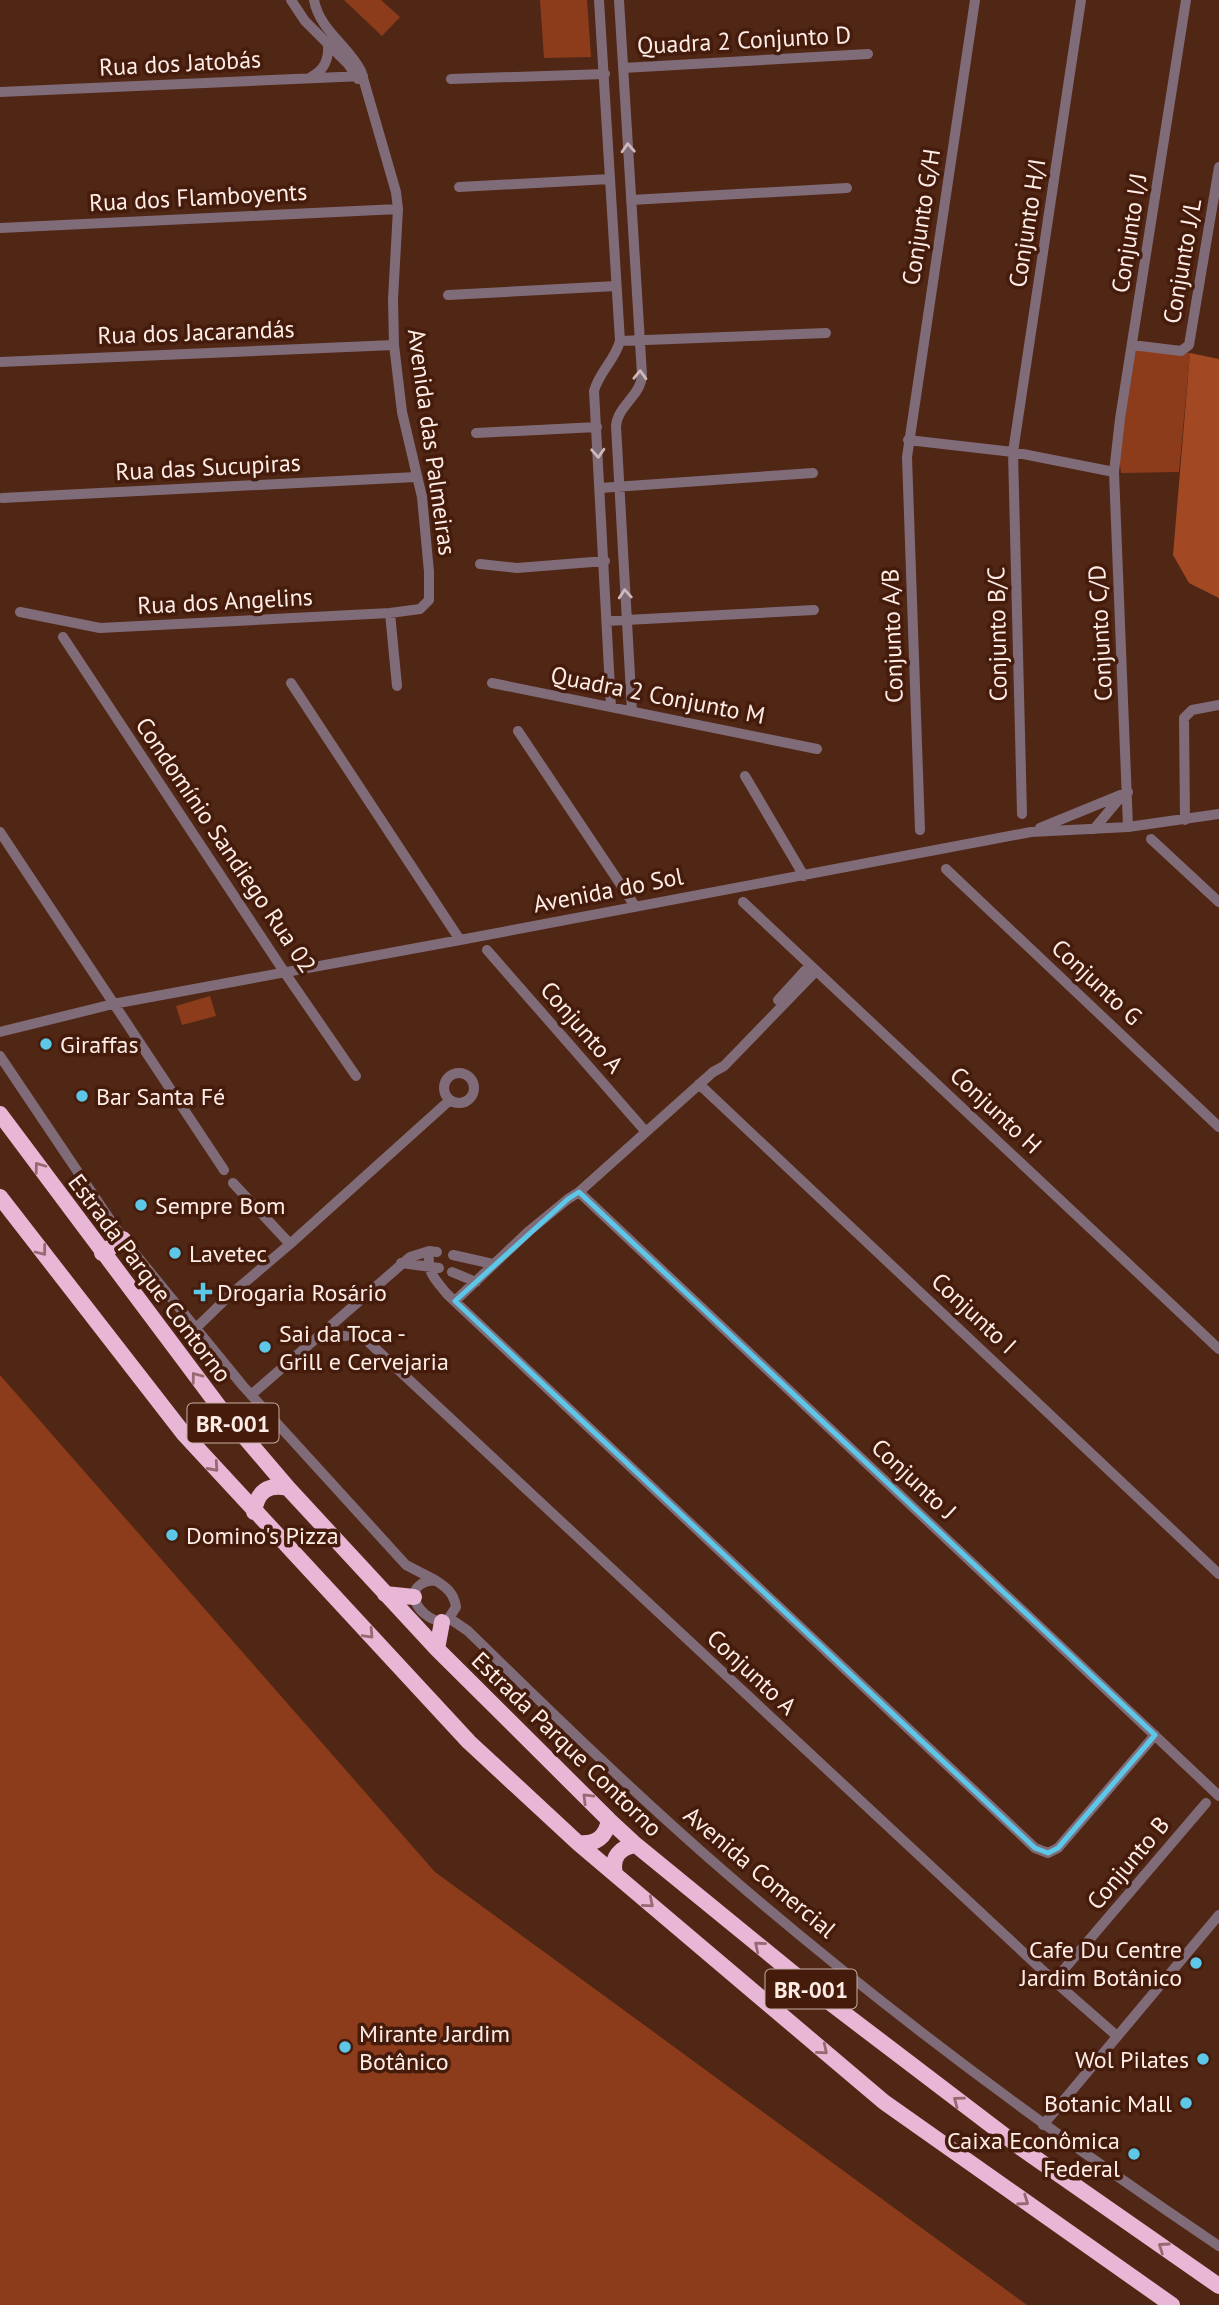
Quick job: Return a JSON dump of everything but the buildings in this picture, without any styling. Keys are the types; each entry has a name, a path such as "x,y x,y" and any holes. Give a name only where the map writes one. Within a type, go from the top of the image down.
{"highway":[{"name":"Estrada Parque Contorno","path":"0,1114 220,1409 288,1488 437,1649 609,1820 636,1845 880,2042 1021,2148 1219,2286"},
{"name":"BR-001","path":"1,1202 184,1434 469,1742 578,1843 884,2102 1172,2305"},
{"path":"102,1253 123,1239"},
{"path":"184,1434 204,1433 212,1427 220,1409"},
{"path":"254,1512 255,1503 265,1489 277,1485 288,1488"},
{"path":"385,1594 417,1590"},
{"path":"437,1649 445,1620"},
{"path":"578,1843 597,1841 604,1835 609,1820"},
{"path":"615,1874 615,1858 619,1851 636,1845"}],"street":[{"name":"Avenida das Palmeiras","path":"290,0 305,21 359,76"},
{"name":"Avenida das Palmeiras","path":"314,0 323,24 351,55 388,164 398,209 393,299 394,345 402,412 425,517 429,600"},
{"path":"599,0 620,341 594,391 611,707"},
{"path":"619,0 641,383 617,419 632,711"},
{"name":"Conjunto G/H","path":"908,440 975,0"},
{"name":"Conjunto H/I","path":"1013,452 1081,0"},
{"name":"Conjunto I/J","path":"1114,472 1186,0"},
{"path":"314,76 328,59 328,44"},
{"name":"Quadra 2 Conjunto D","path":"623,68 868,54"},
{"path":"451,79 605,74"},
{"name":"Rua dos Jatobás","path":"0,92 359,76"},
{"path":"608,122 626,121"},
{"name":"Conjunto J/L","path":"1132,345 1181,351 1189,345 1219,167"},
{"path":"459,187 610,180"},
{"path":"631,200 847,188"},
{"name":"Rua dos Flamboyents","path":"0,228 398,209"},
{"path":"614,239 633,238"},
{"path":"449,295 616,286"},
{"path":"620,341 826,333"},
{"name":"Rua dos Jacarandás","path":"0,362 394,345"},
{"path":"476,433 597,427"},
{"path":"908,440 1013,452 1114,472"},
{"name":"Conjunto A/B","path":"908,440 906,475 920,830"},
{"name":"Conjunto B/C","path":"1013,452 1022,814"},
{"path":"600,488 813,472"},
{"name":"Conjunto C/D","path":"1114,472 1128,827"},
{"name":"Rua das Sucupiras","path":"2,498 416,477"},
{"path":"480,564 517,568 605,561"},
{"name":"Rua dos Angelins","path":"20,612 100,628 390,613 420,609 429,600"},
{"path":"607,621 814,610"},
{"path":"390,613 397,686"},
{"name":"Condomínio Sandiego Rua 02","path":"63,637 356,1076"},
{"path":"291,683 460,940"},
{"name":"Quadra 2 Conjunto M","path":"492,683 817,749"},
{"path":"1185,820 1186,715 1192,710 1219,705"},
{"path":"518,731 635,906"},
{"path":"745,776 804,876"},
{"path":"1031,832 1125,794"},
{"path":"1086,810 1082,818 1089,829 1125,794"},
{"name":"Avenida do Sol","path":"3,1030 113,1004 1031,832 1128,827 1219,814"},
{"path":"0,832 224,1170"},
{"path":"1151,839 1219,902"},
{"name":"Conjunto G","path":"946,869 1219,1126"},
{"name":"Conjunto H","path":"743,902 1219,1349"},
{"name":"Conjunto A","path":"486,950 646,1132"},
{"path":"454,1301 699,1084 724,1066 813,968"},
{"name":"Avenida Comercial","path":"0,1056 123,1239 251,1395 406,1565 417,1590 421,1612 468,1631 666,1820 876,1997 1043,2125 1219,2246"},
{"name":"Conjunto I","path":"699,1084 1219,1574"},
{"path":"196,1328 450,1100"},
{"path":"233,1183 290,1244"},
{"name":"Conjunto J","path":"579,1192 1219,1796"},
{"path":"251,1395 321,1335 352,1328 410,1256 433,1252 431,1275 454,1301 1035,1848 1048,1853 1058,1848 1155,1735"},
{"path":"453,1255 493,1264"},
{"path":"401,1264 433,1267"},
{"path":"452,1272 476,1282"},
{"path":"321,1335 352,1328"},
{"name":"Conjunto A","path":"352,1328 1054,1981 1117,2036"},
{"name":"Avenida Comercial","path":"406,1565 435,1580 451,1593 468,1631"},
{"path":"417,1590 435,1580"},
{"path":"445,1620 456,1607"},
{"name":"Conjunto B","path":"1054,1981 1206,1803"},
{"path":"1043,2125 1219,1915"}],"highlighted area":[{"path":"579,1192 1155,1735 1058,1848 1048,1853 1035,1848 455,1301 568,1199"}],"shaded area":[{"path":"344,0 381,0 400,17 382,36"},
{"path":"540,0 587,0 591,57 544,58"},
{"path":"1136,349 1190,353 1179,472 1121,473 1119,456"},
{"path":"1190,353 1219,359 1219,598 1189,583 1173,555"},
{"path":"210,996 216,1016 182,1025 176,1006"},
{"path":"0,1375 435,1872 1027,2305 0,2305"}],"place":[{"name":"Giraffas","path":"46,1044"},
{"name":"Bar Santa Fé","path":"82,1096"},
{"name":"Sempre Bom","path":"141,1205"},
{"name":"Lavetec","path":"175,1253"},
{"name":"Drogaria Rosário","path":"203,1292"},
{"name":"Sai da Toca - Grill e Cervejaria","path":"265,1347"},
{"name":"Domino's Pizza","path":"172,1535"},
{"name":"Cafe Du Centre Jardim Botânico","path":"1196,1963"},
{"name":"Mirante Jardim Botânico","path":"345,2047"},
{"name":"Wol Pilates","path":"1203,2059"},
{"name":"Botanic Mall","path":"1186,2103"},
{"name":"Caixa Econômica Federal","path":"1134,2154"}]}
